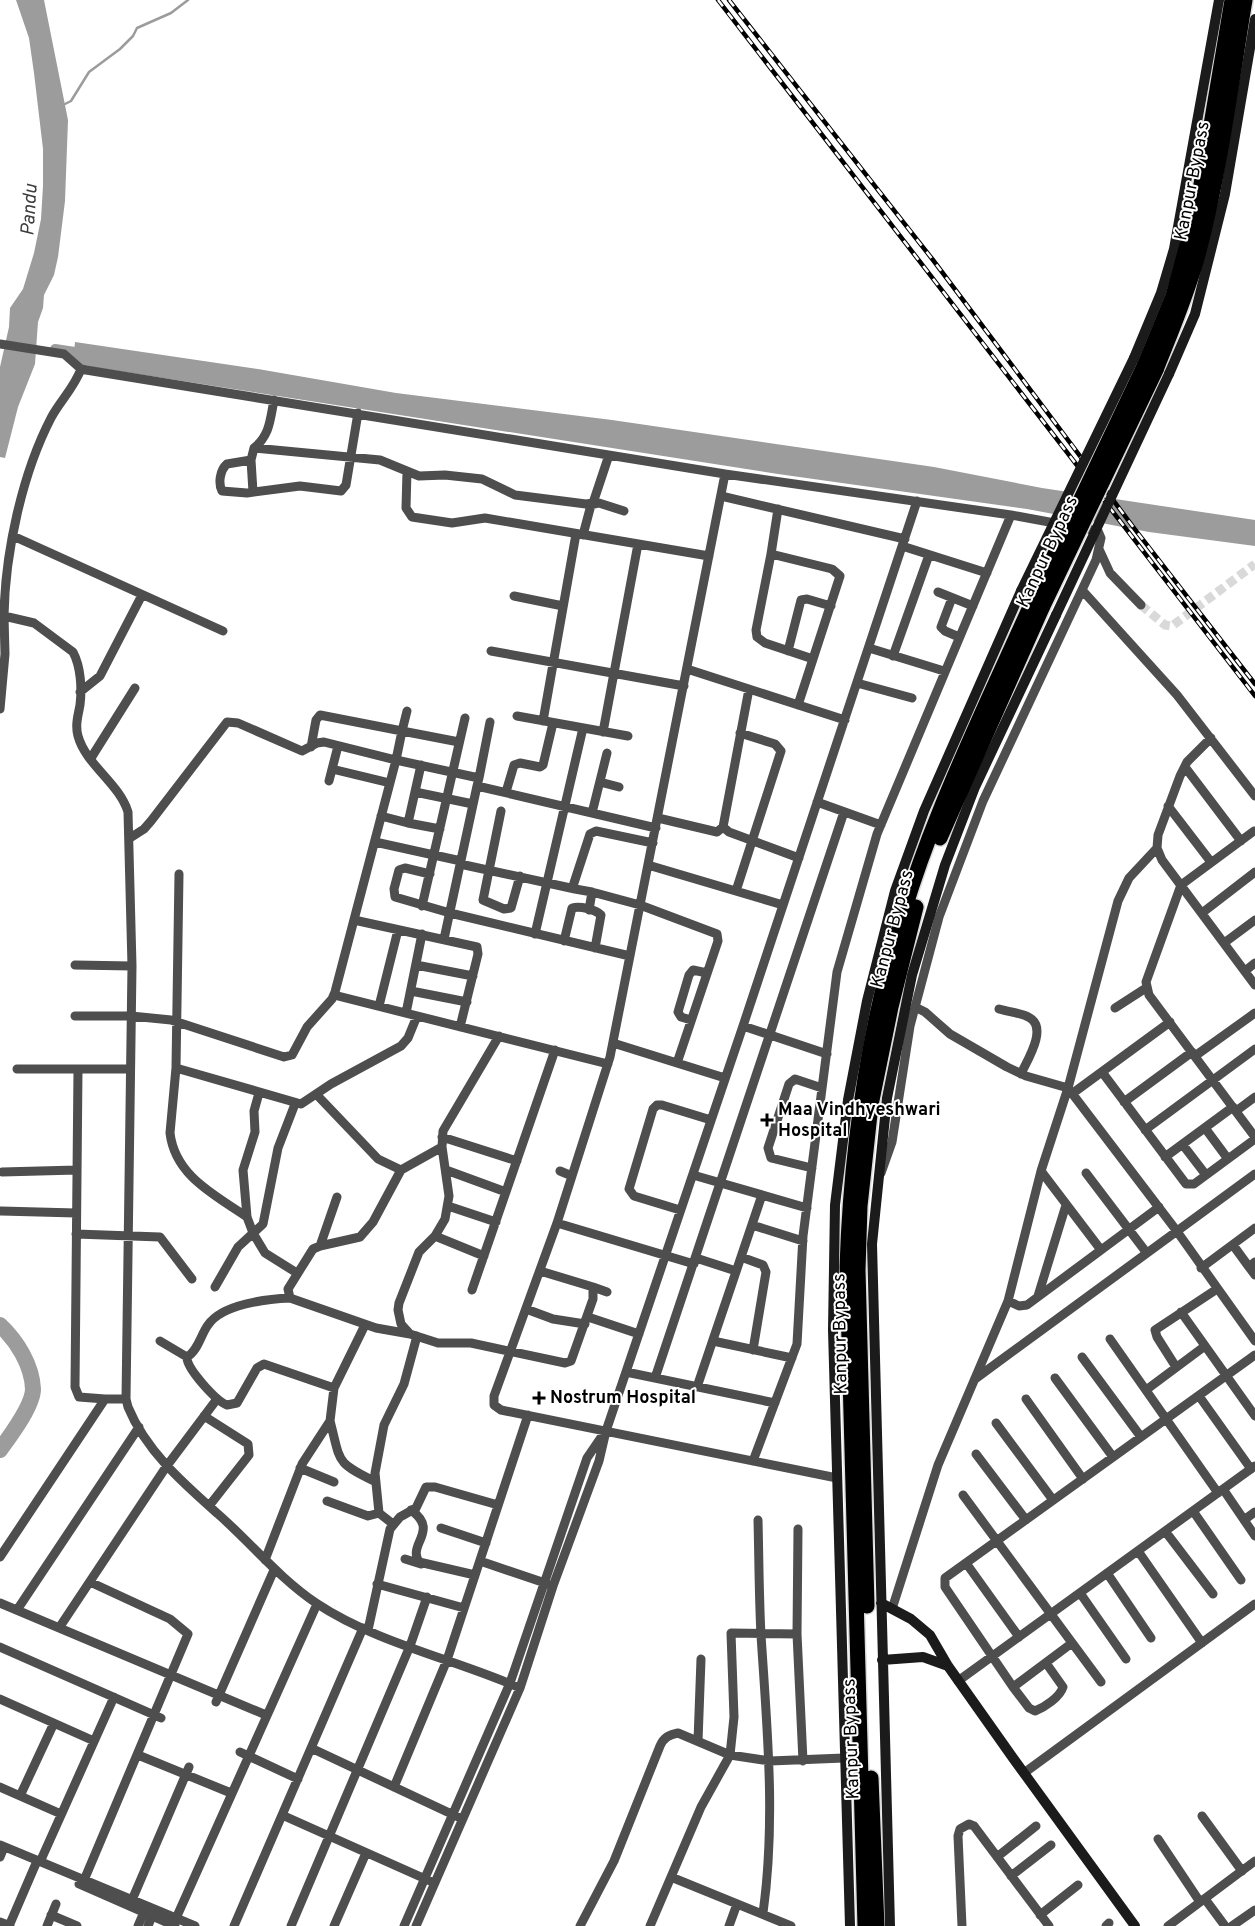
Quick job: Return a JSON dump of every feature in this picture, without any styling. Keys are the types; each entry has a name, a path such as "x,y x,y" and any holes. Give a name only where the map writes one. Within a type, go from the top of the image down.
{"highway":[{"name":"Kanpur Bypass","path":"877,1926 858,1270 860,1206 872,1105 891,1007 919,896 946,822 1151,367 1198,208 1232,0"},
{"name":"Kanpur Bypass","path":"865,1926 847,1267 849,1201 860,1098 879,1004 909,895 938,813 1034,598 1181,307 1198,256 1245,0"}],"main road":[{"path":"890,1926 872,1244 877,1180 887,1098 912,975 945,865 1151,367 1161,293 1174,249 1220,0"},
{"path":"850,1926 837,1478 834,1245 835,1206 850,1086 867,1001 895,891 924,811 1021,591 1151,367 1195,314 1225,194 1255,19"},
{"path":"881,1603 924,1628 948,1666 1024,1773 1136,1926"},
{"path":"882,1660 923,1657 948,1666"}],"street":[{"path":"0,344 60,353 71,359 81,369 726,474 1011,515 1098,531 1101,538 1096,560 983,801 939,917 906,1046 892,1142 886,1163 877,1180"},
{"path":"0,709 5,654 4,616 13,536 19,502 51,418 77,381 81,369"},
{"path":"252,492 251,460 254,448 262,442 268,432 274,400"},
{"path":"251,460 227,464 222,470 220,485 222,491 226,493 252,492 300,486 341,491 346,484 358,414"},
{"path":"254,448 351,456 390,462 407,472 419,476 445,475 482,479 515,494 586,504 593,504 609,455"},
{"path":"407,472 406,508 412,517 452,523 485,518 710,556"},
{"path":"726,474 608,1064 557,1223 494,1396 494,1405 501,1410 837,1478"},
{"path":"721,496 778,509 903,543 929,555 987,573"},
{"path":"416,1926 520,1688 587,1458 606,1431 818,802 917,501"},
{"path":"506,792 514,765 520,763 540,767 543,765 553,662 563,606 579,534 591,505 599,503 624,511"},
{"path":"778,509 756,636 764,644 813,659"},
{"path":"753,1461 797,1344 803,1241 837,972 881,825 1011,515"},
{"path":"13,536 223,631"},
{"path":"603,732 638,544"},
{"path":"1099,549 1110,573 1141,605"},
{"path":"771,554 832,568 837,572 839,582 798,705"},
{"path":"893,656 929,555"},
{"path":"1082,590 1142,655 1211,738 1255,796"},
{"path":"938,592 973,606"},
{"path":"80,692 100,676 142,595"},
{"path":"514,596 563,606"},
{"path":"952,598 941,627 945,631 959,637"},
{"path":"788,651 801,600 807,599 831,606"},
{"path":"4,616 34,623 72,652 77,664 80,692 76,727 80,742 126,804 130,838 132,966 126,1399 131,1416 166,1467 274,1570 317,1604 366,1629 520,1688"},
{"path":"868,648 944,672"},
{"path":"491,651 684,686"},
{"path":"688,670 845,720"},
{"path":"857,683 912,698"},
{"path":"91,758 135,688"},
{"path":"658,818 717,832 722,827 748,689"},
{"path":"75,1016 131,1016 177,1022 288,1058 292,1055 307,1027 334,995 375,842 407,711"},
{"path":"311,747 316,720 320,715 460,742"},
{"path":"517,716 628,736"},
{"path":"422,906 465,718"},
{"path":"130,838 144,829 151,821 227,722 238,723 302,751 324,742 453,772 506,792 656,828"},
{"path":"444,939 490,722"},
{"path":"535,934 584,728"},
{"path":"736,891 781,751 775,744 740,733"},
{"path":"1211,738 1185,767 1158,834 1157,848 1162,860 1255,985"},
{"path":"329,780 338,746"},
{"path":"592,813 607,753"},
{"path":"408,823 421,765"},
{"path":"1185,767 1241,841"},
{"path":"332,769 390,783"},
{"path":"600,782 619,787"},
{"path":"415,792 473,804"},
{"path":"818,802 881,825"},
{"path":"1168,806 1211,862"},
{"path":"501,811 483,900 504,909 512,906 520,876"},
{"path":"655,1378 722,1183 844,812"},
{"path":"381,816 440,830"},
{"path":"722,827 728,832 799,858"},
{"path":"1102,1072 1186,1184 1194,1184 1255,1138 1149,995 1146,988 1147,976 1181,885 1254,831"},
{"path":"575,889 575,881 592,832 653,843"},
{"path":"375,842 434,855 488,870 592,892 640,905 717,934 718,941 677,1063"},
{"path":"892,1609 938,1465 1008,1300 1041,1171 1070,1091 1118,901 1130,878 1157,848"},
{"path":"648,865 783,905"},
{"path":"430,874 406,868 399,870 397,873 395,897 422,906 630,956"},
{"path":"1202,913 1255,872"},
{"path":"179,874 176,1068 170,1133 171,1142 180,1164 200,1185 247,1217"},
{"path":"589,910 592,892"},
{"path":"564,940 572,908 579,907 601,915 594,948"},
{"path":"354,920 478,947 478,954 460,1027"},
{"path":"1224,943 1255,920"},
{"path":"379,1006 398,930"},
{"path":"406,1013 422,934"},
{"path":"1244,971 1255,964"},
{"path":"75,965 132,966"},
{"path":"416,965 473,976"},
{"path":"691,1020 681,1017 678,1012 689,975 693,970 707,973"},
{"path":"1115,1008 1146,988"},
{"path":"411,990 467,1002"},
{"path":"334,995 608,1064"},
{"path":"915,1007 925,1012 958,1038 1021,1074 1070,1091 1159,1207 1255,1341"},
{"path":"999,1009 1030,1018 1036,1027 1036,1042 1021,1074"},
{"path":"1124,1102 1255,1013"},
{"path":"176,1068 295,1104 301,1104 401,1046 408,1038 417,1016"},
{"path":"1070,1091 1102,1072 1170,1022"},
{"path":"743,1026 827,1054"},
{"path":"414,1335 401,1324 398,1310 399,1303 420,1252 435,1236 445,1219 448,1206 442,1142 443,1131 499,1036"},
{"path":"612,1044 725,1078"},
{"path":"1145,1130 1255,1049"},
{"path":"472,1290 555,1050"},
{"path":"17,1069 130,1069"},
{"path":"78,1069 75,1392 84,1399 126,1399"},
{"path":"812,1168 771,1158 767,1152 790,1084 795,1079 822,1088"},
{"path":"259,1093 254,1111 256,1132 243,1170 247,1217 253,1234 270,1258 297,1273"},
{"path":"316,1094 378,1159 401,1170"},
{"path":"1165,1158 1206,1128 1255,1097"},
{"path":"215,1288 241,1242 263,1224 278,1148 295,1104"},
{"path":"680,1210 634,1196 629,1189 653,1109 657,1105 662,1105 711,1120"},
{"path":"1206,1128 1228,1159"},
{"path":"290,1298 288,1289 313,1249 353,1240 367,1231 401,1170 442,1142 517,1160"},
{"path":"1183,1144 1206,1175"},
{"path":"2,1172 76,1170"},
{"path":"446,1170 506,1192"},
{"path":"560,1171 572,1176"},
{"path":"1041,1171 1101,1250"},
{"path":"1086,1172 1146,1252"},
{"path":"973,1380 1255,1174"},
{"path":"693,1175 807,1208"},
{"path":"697,1387 762,1195"},
{"path":"320,1246 337,1197"},
{"path":"1038,1296 1066,1204"},
{"path":"448,1206 496,1222"},
{"path":"1008,1300 1015,1305 1022,1306 1159,1207"},
{"path":"1,1211 76,1213"},
{"path":"557,1223 665,1256 736,1271"},
{"path":"752,1225 803,1241"},
{"path":"1202,1268 1255,1228"},
{"path":"76,1234 160,1237 192,1280"},
{"path":"435,1236 484,1256"},
{"path":"1233,1244 1252,1264 1255,1275"},
{"path":"741,1257 766,1268 753,1350"},
{"path":"540,1270 607,1292"},
{"path":"187,1357 192,1353 208,1324 218,1315 251,1302 290,1298 365,1325 414,1335 438,1343 471,1343 510,1353 565,1363 571,1361 587,1320 593,1299 593,1287"},
{"path":"1176,1367 1155,1333 1158,1326 1217,1289"},
{"path":"526,1309 553,1319 587,1320 639,1334"},
{"path":"1181,1312 1255,1416"},
{"path":"365,1325 334,1388 330,1421 341,1461 348,1468 376,1482"},
{"path":"393,1524 379,1513 376,1482 377,1461 384,1425 404,1384 414,1335"},
{"path":"1110,1339 1166,1419 1255,1536"},
{"path":"160,1341 187,1357 189,1368 217,1399 227,1405 237,1403 257,1368 264,1364 334,1388"},
{"path":"712,1341 792,1358"},
{"path":"1146,1390 1205,1346"},
{"path":"1046,1663 1063,1687 1060,1694 1040,1710 1035,1711 1029,1708 1014,1688 945,1587 945,1578 1255,1355"},
{"path":"1082,1356 1141,1437"},
{"path":"626,1372 774,1403"},
{"path":"1055,1378 1113,1457"},
{"path":"958,1680 1253,1467 1199,1396"},
{"path":"59,1628 166,1467 217,1399"},
{"path":"1026,1399 1083,1479"},
{"path":"0,1557 105,1400"},
{"path":"394,1787 447,1660 528,1415"},
{"path":"204,1416 248,1444 249,1455 209,1506"},
{"path":"265,1560 300,1468 330,1421"},
{"path":"996,1423 1053,1500"},
{"path":"17,1610 139,1427"},
{"path":"976,1454 1026,1520"},
{"path":"300,1468 334,1482"},
{"path":"234,1926 311,1748 366,1629 387,1537 393,1524 419,1504 424,1490 430,1486 498,1504"},
{"path":"963,1495 1101,1682"},
{"path":"327,1501 368,1516 379,1513"},
{"path":"412,1510 421,1517 424,1524 416,1557 421,1564"},
{"path":"1193,1511 1241,1580"},
{"path":"1244,1520 1255,1512"},
{"path":"758,1520 761,1634 770,1761 769,1870 762,1913"},
{"path":"441,1528 486,1543"},
{"path":"798,1529 797,1634 803,1761"},
{"path":"1165,1532 1213,1594"},
{"path":"1138,1551 1202,1643"},
{"path":"405,1559 475,1575"},
{"path":"480,1562 549,1584"},
{"path":"966,1563 1019,1637"},
{"path":"218,1699 274,1570"},
{"path":"1107,1573 1151,1638"},
{"path":"83,1882 157,1716 170,1675 188,1634 170,1619 90,1582"},
{"path":"377,1584 464,1608"},
{"path":"404,1926 510,1683 549,1584"},
{"path":"1080,1593 1126,1660"},
{"path":"291,1926 410,1646 427,1598"},
{"path":"0,1603 170,1675 218,1699 266,1715"},
{"path":"175,1923 231,1793 244,1754 266,1715 317,1604"},
{"path":"1024,1773 1255,1604"},
{"path":"650,1926 701,1807 730,1755 734,1717 731,1633 797,1634"},
{"path":"1014,1688 1072,1643"},
{"path":"0,1647 157,1716"},
{"path":"698,1741 701,1659"},
{"path":"0,1922 9,1926 114,1696"},
{"path":"0,1699 94,1741"},
{"path":"20,1796 54,1723"},
{"path":"580,1926 614,1861 664,1739 678,1733 730,1755 770,1761 844,1758"},
{"path":"311,1748 463,1819"},
{"path":"480,1752 490,1756"},
{"path":"244,1754 298,1779"},
{"path":"138,1755 188,1770 231,1793"},
{"path":"132,1900 188,1770"},
{"path":"0,1787 61,1814"},
{"path":"282,1815 434,1883"},
{"path":"1202,1816 1242,1871"},
{"path":"962,1926 958,1836 960,1829 969,1824 974,1826 1049,1926"},
{"path":"997,1857 1036,1826"},
{"path":"1158,1839 1203,1900 1225,1926"},
{"path":"1011,1876 1051,1845"},
{"path":"0,1858 2,1846 38,1862 43,1867 132,1900 149,1913"},
{"path":"334,1926 366,1853"},
{"path":"1168,1926 1254,1864"},
{"path":"671,1877 791,1926"},
{"path":"83,1882 149,1913 175,1923 195,1926"},
{"path":"1040,1915 1078,1885"},
{"path":"47,1926 56,1904"},
{"path":"729,1926 737,1904"},
{"path":"1232,1926 1255,1910"},
{"path":"138,1926 149,1913"},
{"path":"148,1926 149,1913"},
{"path":"51,1915 77,1926"}],"shaded area":[{"path":"16,0 44,0 68,120 65,201 58,257 54,275 44,295 43,308 38,322 35,364 18,407 5,458 0,457 0,367 9,327 10,308 23,289 34,253 41,219 43,186 43,149 29,38"},
{"path":"75,342 258,369 396,393 612,420 934,467 1042,488 1255,520 1255,546 1149,532 1027,509 778,474 73,364"}],"waterway":[{"path":"63,105 71,101 89,72 120,49 133,36 137,28 171,13 188,0"},
{"path":"55,349 88,354"},
{"name":"Pandu","path":"0,1325 18,1346 27,1362 33,1389 25,1412 0,1450"}],"tunnel":[{"path":"1141,605 1165,625 1172,626 1255,564"}],"railway":[{"path":"718,0 1255,696"},
{"path":"729,0 933,260 1137,532 1255,684"}],"place":[{"name":"Maa Vindhyeshwari Hospital","path":"767,1120"},
{"name":"Nostrum Hospital","path":"539,1398"}]}
